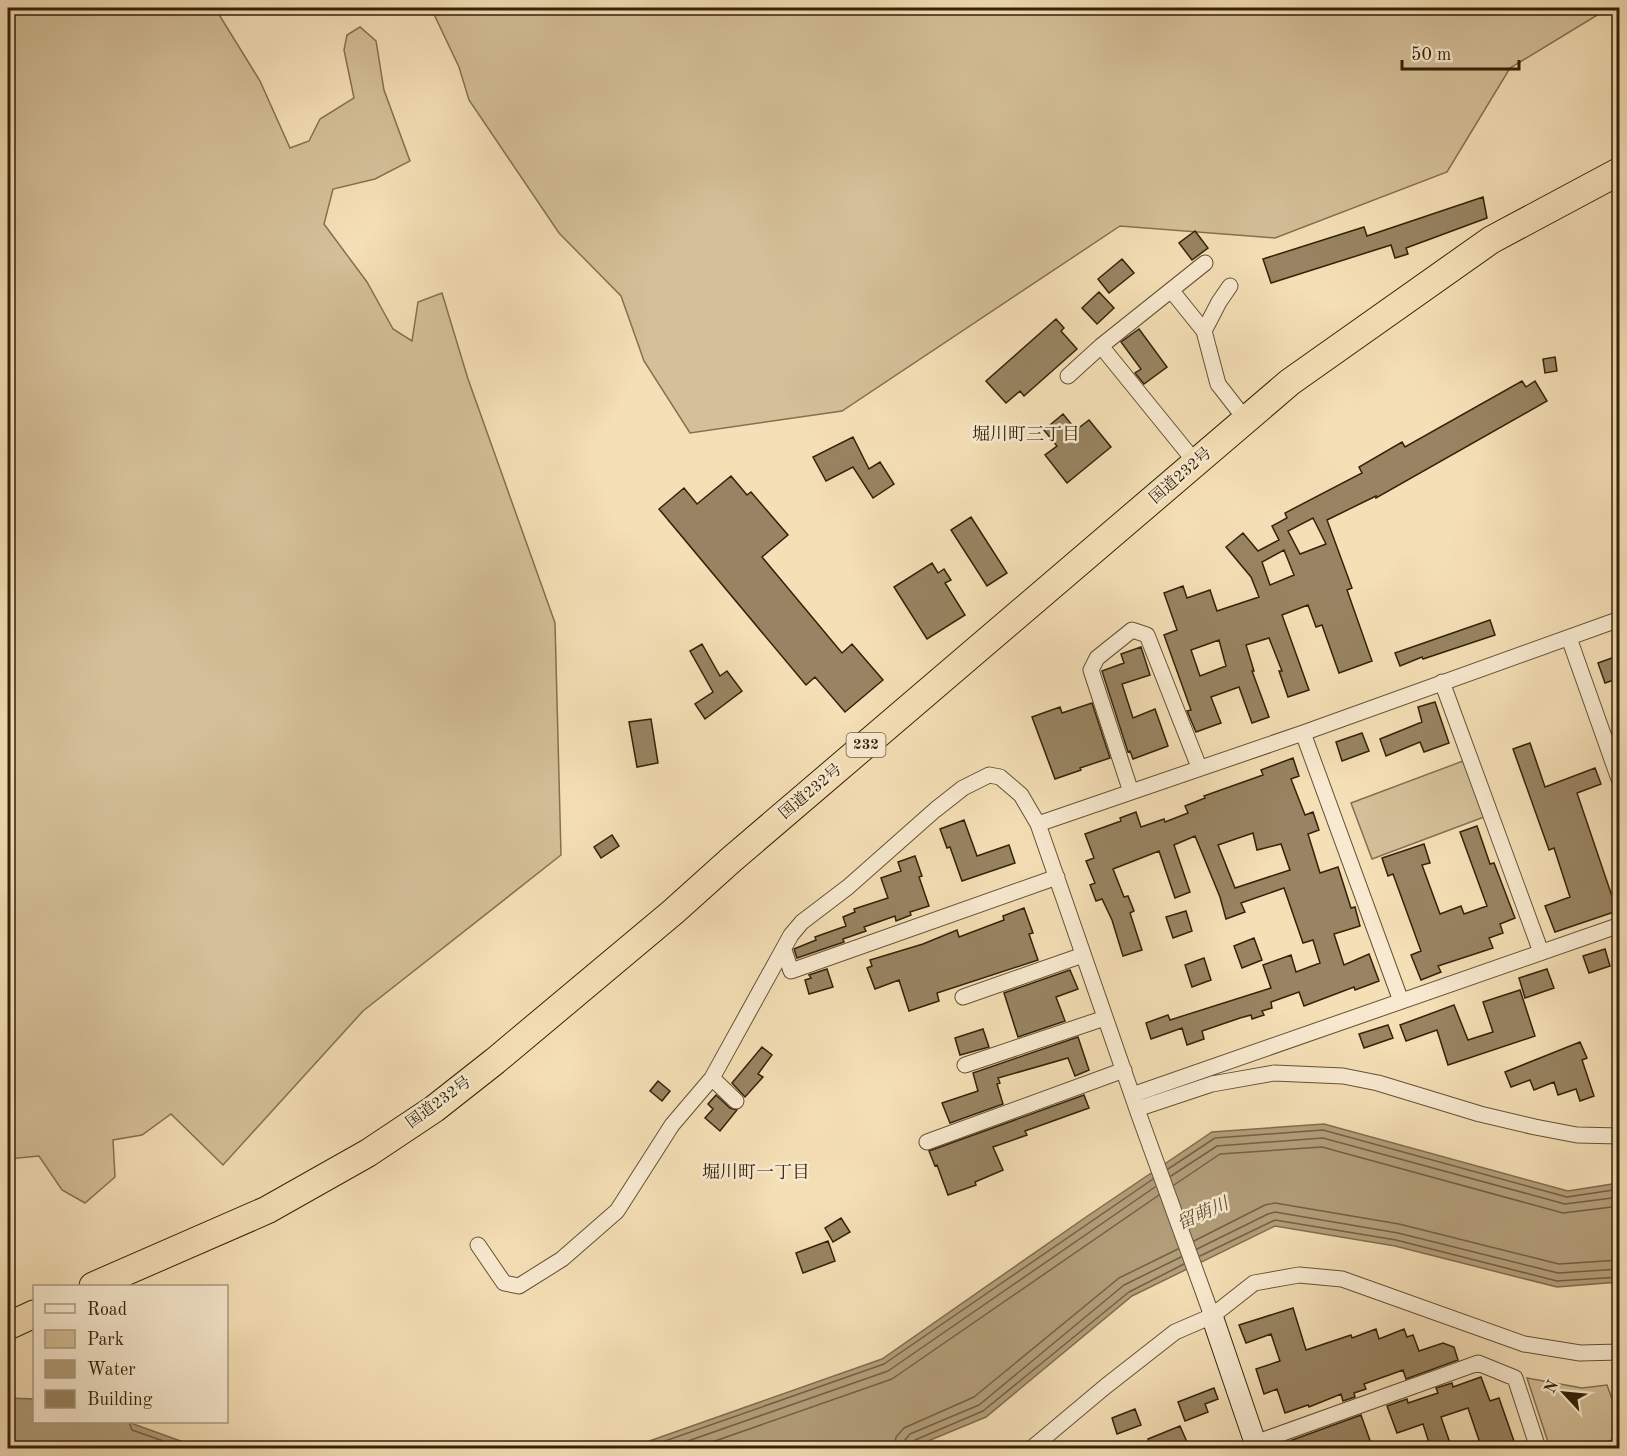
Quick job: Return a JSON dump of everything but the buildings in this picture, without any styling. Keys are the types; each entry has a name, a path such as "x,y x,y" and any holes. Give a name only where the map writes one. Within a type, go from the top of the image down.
{"highway":[{"name":"国道232号","path":"97,1285 267,1210 368,1153 434,1109 673,912 1290,382 1491,240 1620,171"},
{"path":"8,1326 33,1314"}],"street":[{"path":"1068,376 1101,346 1205,262"},
{"path":"1204,331 1230,286"},
{"path":"1171,290 1204,331 1218,384 1246,420"},
{"path":"1101,346 1196,463"},
{"path":"1038,824 1198,767 1303,733 1620,619"},
{"path":"1131,792 1091,670 1097,658 1132,630 1147,635 1198,767"},
{"path":"1569,638 1620,782"},
{"path":"1442,682 1541,952"},
{"path":"1303,733 1401,1001"},
{"path":"478,1245 504,1283 519,1286 562,1259 617,1211 672,1125 712,1078 791,935 802,922 848,887 934,810 963,788 989,776 1000,777 1021,795 1038,824 1256,1446 1479,1363 1515,1378 1538,1449"},
{"path":"784,951 791,971 1056,877"},
{"path":"1136,1107 1401,1001 1620,925"},
{"path":"963,997 1083,955"},
{"path":"965,1065 1106,1018"},
{"path":"927,1142 1124,1070"},
{"path":"1136,1107 1212,1084 1274,1073 1343,1077 1378,1083 1480,1114 1534,1127 1577,1135 1620,1136"},
{"path":"712,1078 736,1101"},
{"path":"1032,1449 1106,1386 1175,1332 1254,1283 1299,1275 1342,1279 1524,1344 1580,1353 1620,1352"},
{"path":"1613,1449 1620,1446"}],"green space":[{"path":"8,8 215,8 260,81 290,148 309,141 320,119 354,98 344,50 347,35 360,27 376,41 384,90 410,161 375,179 333,189 324,224 367,282 393,329 412,341 418,302 442,293 468,379 555,623 561,855 363,1011 223,1165 171,1114 142,1135 113,1140 115,1177 85,1203 62,1190 39,1156 8,1159"},
{"path":"431,8 1609,8 1510,68 1447,172 1275,238 1120,226 842,411 690,433 644,361 621,296 559,233 469,100 459,67"},
{"path":"1463,761 1484,817 1372,859 1351,803"},
{"path":"1527,1378 1582,1388 1607,1385 1619,1418 1619,1438 1587,1448 1550,1448"}],"water":[{"name":"留萌川","path":"1324,1124 1568,1191 1619,1183 1619,1282 1557,1287 1395,1246 1275,1226 1132,1296 986,1417 911,1448 605,1448 638,1445 882,1359 1212,1132"},
{"path":"8,1398 33,1399 33,1423 131,1423 200,1448 8,1448"}],"district":[{"name":"堀川町三丁目","path":"1026,435"},
{"name":"堀川町一丁目","path":"756,1173"}]}
